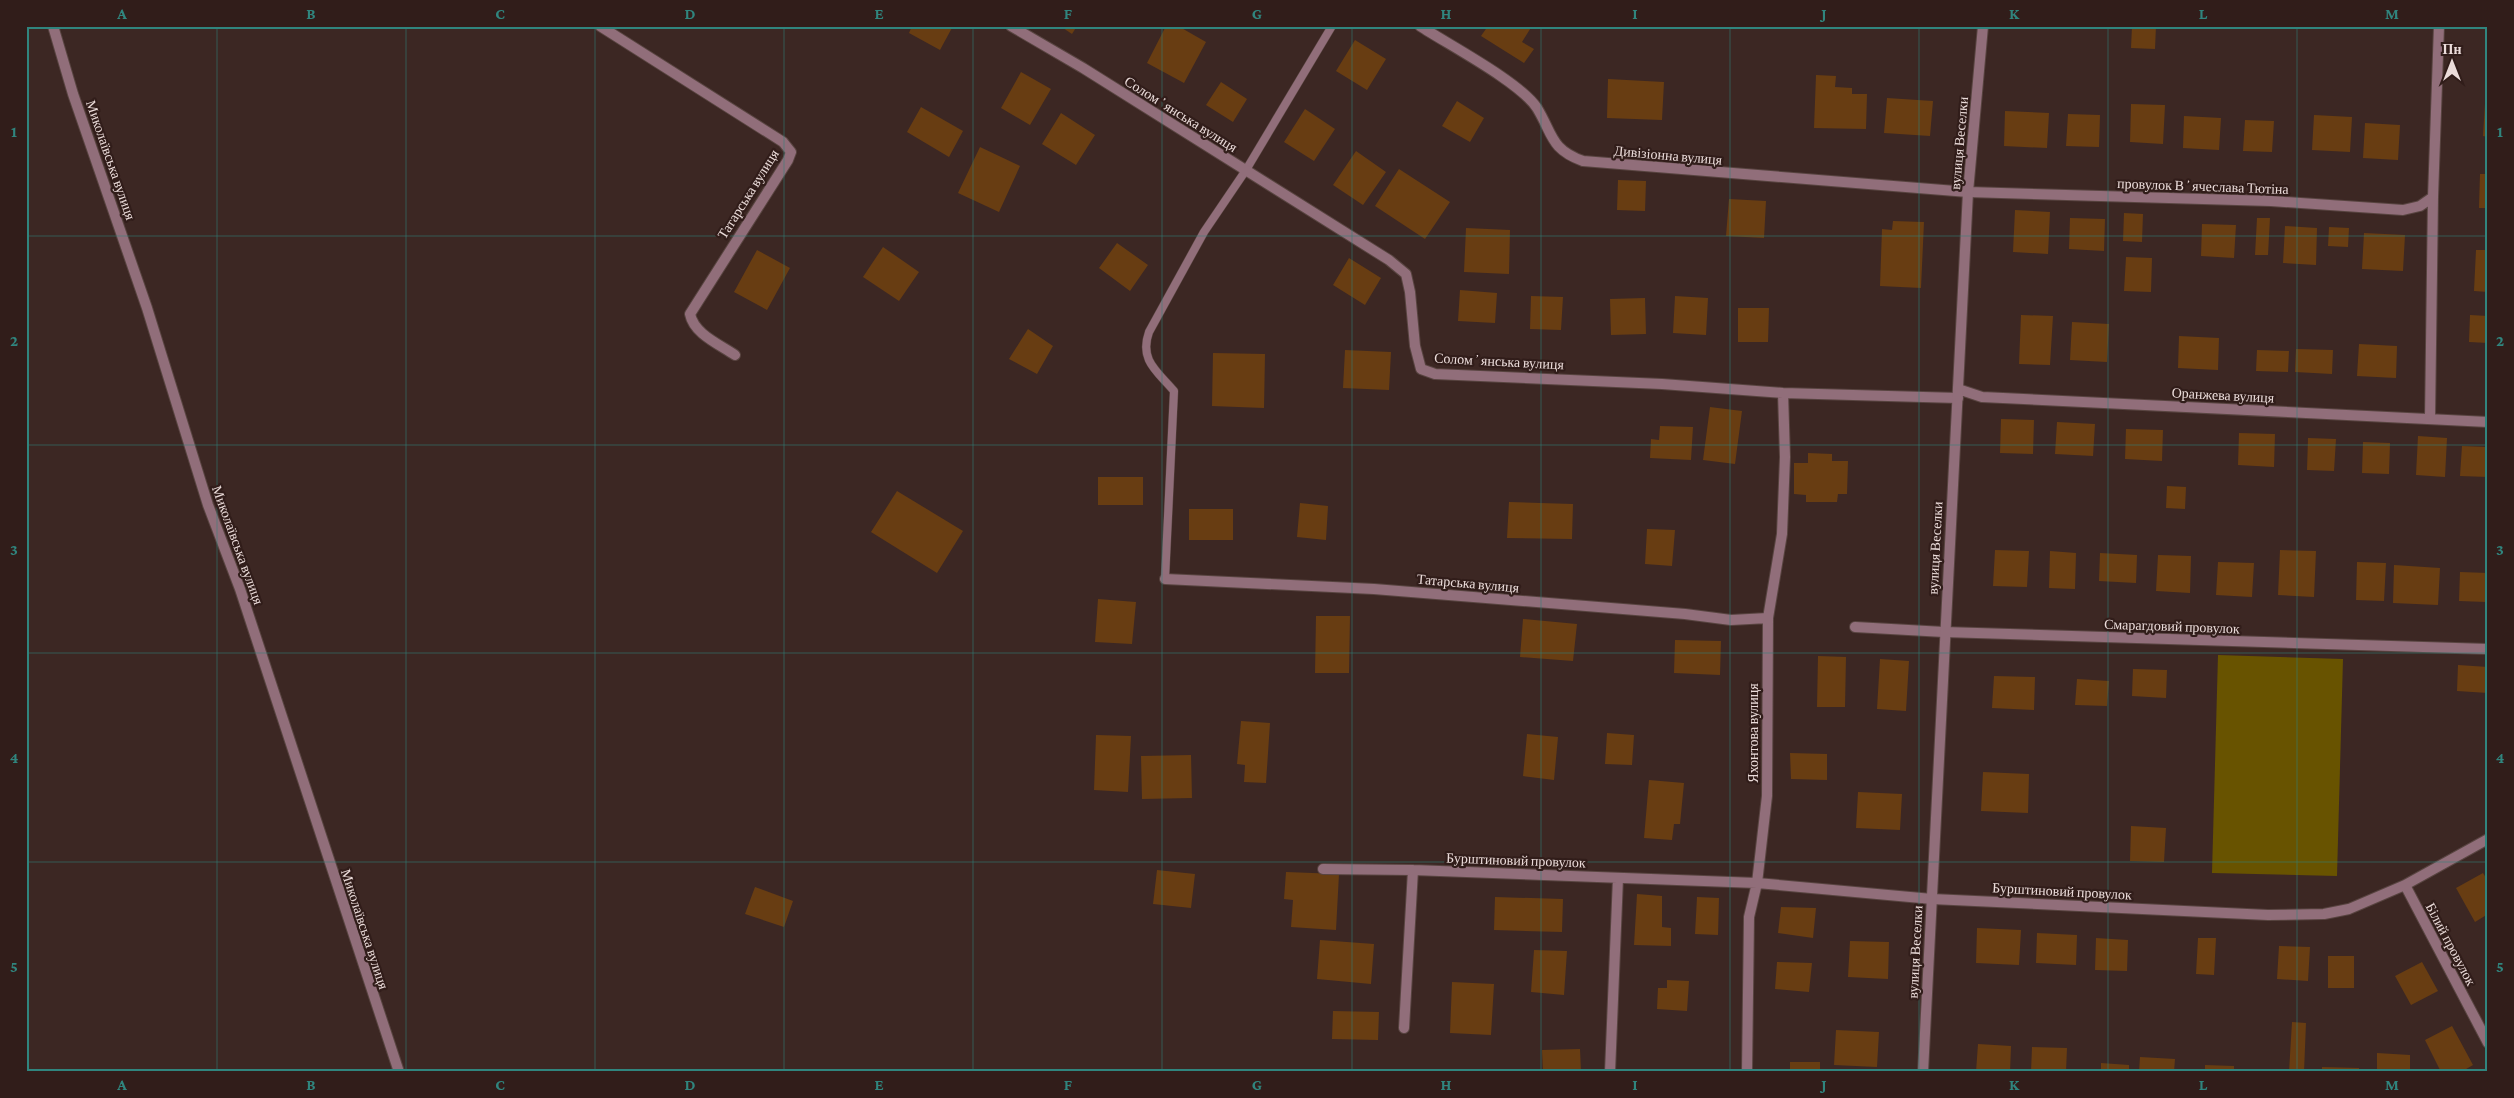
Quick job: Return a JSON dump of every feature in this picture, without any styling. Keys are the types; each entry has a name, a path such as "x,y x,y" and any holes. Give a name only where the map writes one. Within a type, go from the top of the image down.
{"street":[{"name":"Миколаївська вулиця","path":"52,26 73,94 147,308 208,505 240,590 399,1072"},
{"name":"Татарська вулиця","path":"600,26 783,142 791,152 788,160 690,314 691,321 701,332 736,355"},
{"name":"Соломʼянська вулиця","path":"1011,26 1083,68 1345,231 1406,274 1410,292 1415,346 1421,368 1435,374 1662,384 1783,393 1958,393"},
{"name":"Дивізіонна вулиця","path":"1420,26 1518,88 1536,107 1551,137 1566,155 1583,161 1968,192"},
{"name":"вулиця Веселки","path":"1922,1072 1968,192 1983,26"},
{"path":"2430,419 2433,197 2440,26"},
{"name":"провулок Вʼячеслава Тютіна","path":"1968,192 2271,201 2403,210 2420,206 2433,197"},
{"name":"Яхонтова вулиця","path":"1747,1072 1749,917 1757,883 1767,796 1768,618 1782,534 1785,457 1783,393"},
{"name":"Оранжева вулиця","path":"1958,393 1982,397 2488,422"},
{"name":"Татарська вулиця","path":"1165,579 1374,589 1675,613 1731,620 1768,618"},
{"name":"Смарагдовий провулок","path":"1855,627 1944,632 2488,649"},
{"name":"Бурштиновий провулок","path":"1323,869 1413,870 1757,883 1932,899 2258,914 2324,914 2349,909 2405,885 2488,839"},
{"path":"1404,1028 1413,870"},
{"path":"1610,1072 1618,878"},
{"name":"Білий провулок","path":"2405,885 2488,1043"}],"lane":[{"path":"1165,579 1174,391 1147,358 1144,345 1148,332 1204,232 1246,170 1332,26"}],"shaded area":[{"path":"2218,655 2343,659 2337,876 2212,873"}],"building":[{"path":"912,26 953,26 940,50 909,33"},
{"path":"1060,26 1077,26 1072,34"},
{"path":"1166,26 1178,26 1206,42 1184,83 1147,63"},
{"path":"1488,26 1532,26 1522,42 1534,49 1524,63 1481,36"},
{"path":"2132,26 2156,26 2155,49 2131,48"},
{"path":"1355,40 1386,59 1367,90 1336,71"},
{"path":"1021,72 1051,89 1030,125 1001,108"},
{"path":"1816,75 1836,76 1835,87 1852,88 1852,94 1867,94 1866,129 1814,128"},
{"path":"1608,79 1664,82 1662,120 1607,118"},
{"path":"1221,82 1247,99 1233,122 1206,105"},
{"path":"1887,98 1933,101 1930,136 1884,133"},
{"path":"1457,101 1484,118 1470,142 1442,126"},
{"path":"2485,103 2488,103 2488,137 2483,136"},
{"path":"2131,104 2165,105 2163,144 2130,142"},
{"path":"921,107 963,131 949,157 907,132"},
{"path":"1305,109 1335,129 1314,161 1284,142"},
{"path":"2005,111 2049,113 2047,148 2004,146"},
{"path":"1061,113 1095,135 1076,165 1042,144"},
{"path":"2068,114 2100,115 2099,147 2066,146"},
{"path":"2314,115 2352,117 2350,152 2312,150"},
{"path":"2184,116 2221,118 2219,150 2183,148"},
{"path":"2245,120 2274,121 2272,152 2243,151"},
{"path":"2365,123 2400,125 2398,160 2363,158"},
{"path":"980,147 1020,166 999,212 958,193"},
{"path":"1356,151 1386,172 1363,205 1333,185"},
{"path":"1399,169 1450,202 1425,239 1375,206"},
{"path":"2480,174 2488,174 2488,208 2479,208"},
{"path":"1618,180 1646,181 1645,211 1617,210"},
{"path":"1729,199 1766,201 1764,238 1726,236"},
{"path":"2015,210 2050,212 2048,254 2013,252"},
{"path":"2124,213 2143,214 2142,242 2123,241"},
{"path":"2070,218 2105,219 2104,251 2069,249"},
{"path":"2257,218 2270,218 2268,255 2255,255"},
{"path":"1893,221 1924,222 1921,288 1880,286 1882,229 1892,230"},
{"path":"2202,224 2236,225 2234,258 2201,256"},
{"path":"2285,226 2317,228 2316,265 2283,263"},
{"path":"2329,227 2349,228 2348,247 2328,246"},
{"path":"1466,228 1510,230 1509,274 1464,272"},
{"path":"2364,233 2405,235 2403,271 2362,269"},
{"path":"1117,243 1148,265 1130,291 1099,268"},
{"path":"883,247 919,272 899,301 863,277"},
{"path":"757,250 790,268 767,310 734,292"},
{"path":"2476,250 2488,250 2488,292 2474,291"},
{"path":"2126,257 2152,258 2151,292 2124,291"},
{"path":"1349,258 1381,278 1365,305 1333,285"},
{"path":"1460,290 1497,293 1495,323 1458,321"},
{"path":"1531,296 1563,297 1561,330 1530,329"},
{"path":"1675,296 1708,298 1706,335 1673,333"},
{"path":"1645,298 1646,334 1611,335 1610,299"},
{"path":"1738,308 1769,308 1768,342 1738,342"},
{"path":"2021,315 2053,316 2050,365 2019,364"},
{"path":"2470,315 2488,316 2488,343 2469,342"},
{"path":"2072,322 2109,324 2107,362 2070,360"},
{"path":"1028,329 1053,346 1037,374 1009,359"},
{"path":"2179,336 2219,338 2218,370 2178,368"},
{"path":"2359,344 2397,346 2396,378 2357,376"},
{"path":"2296,349 2333,350 2332,374 2295,372"},
{"path":"1345,350 1391,352 1389,390 1343,388"},
{"path":"2257,350 2289,351 2288,372 2256,371"},
{"path":"1213,353 1265,354 1264,408 1212,406"},
{"path":"1710,407 1742,411 1735,464 1703,460"},
{"path":"2001,419 2034,420 2033,454 2000,453"},
{"path":"2057,422 2095,424 2093,456 2055,454"},
{"path":"1660,426 1693,427 1691,460 1650,458 1651,439 1659,440"},
{"path":"2126,429 2163,430 2162,461 2125,459"},
{"path":"2239,433 2275,434 2274,467 2238,465"},
{"path":"2418,436 2447,438 2445,477 2416,475"},
{"path":"2308,438 2336,439 2334,471 2307,470"},
{"path":"2363,442 2390,443 2389,474 2362,473"},
{"path":"2462,446 2488,447 2488,477 2460,476"},
{"path":"1808,453 1832,454 1832,461 1848,461 1847,494 1838,494 1837,502 1806,502 1806,495 1794,494 1794,463 1808,463"},
{"path":"1098,477 1143,477 1143,505 1098,505"},
{"path":"2167,486 2186,487 2185,509 2166,508"},
{"path":"897,491 963,531 937,573 871,532"},
{"path":"1509,502 1573,504 1572,539 1507,538"},
{"path":"1300,503 1328,506 1326,540 1297,537"},
{"path":"1189,509 1233,509 1233,540 1189,540"},
{"path":"1647,529 1675,530 1672,566 1645,564"},
{"path":"1995,550 2029,551 2027,587 1993,586"},
{"path":"2280,550 2316,551 2314,597 2278,595"},
{"path":"2050,551 2076,553 2075,589 2049,588"},
{"path":"2100,553 2137,555 2136,583 2099,581"},
{"path":"2158,555 2191,556 2190,593 2156,591"},
{"path":"2218,562 2254,563 2252,597 2216,595"},
{"path":"2357,562 2386,563 2384,601 2356,600"},
{"path":"2394,565 2440,568 2438,605 2393,603"},
{"path":"2460,572 2488,573 2486,602 2459,601"},
{"path":"1098,599 1136,602 1132,644 1095,642"},
{"path":"1316,616 1350,616 1349,673 1315,673"},
{"path":"1523,619 1577,624 1573,661 1520,657"},
{"path":"1675,640 1721,641 1720,675 1674,673"},
{"path":"1818,656 1846,657 1845,707 1817,707"},
{"path":"1880,659 1909,661 1906,711 1877,709"},
{"path":"2458,665 2488,667 2488,693 2457,691"},
{"path":"2133,669 2167,670 2166,698 2132,696"},
{"path":"1994,676 2035,677 2034,710 1992,708"},
{"path":"2077,679 2109,681 2107,706 2075,705"},
{"path":"1241,721 1270,723 1266,783 1244,782 1245,765 1237,764"},
{"path":"1607,733 1634,735 1632,765 1605,764"},
{"path":"1527,734 1558,737 1554,780 1523,776"},
{"path":"1096,735 1131,736 1128,792 1094,790"},
{"path":"1790,753 1827,754 1827,780 1791,779"},
{"path":"1191,755 1192,798 1142,799 1141,756"},
{"path":"1983,772 2029,774 2028,813 1981,811"},
{"path":"1649,780 1684,783 1680,824 1674,824 1672,840 1644,838"},
{"path":"1858,792 1902,794 1900,830 1856,828"},
{"path":"2131,826 2166,828 2164,862 2130,861"},
{"path":"1157,870 1195,874 1191,908 1153,904"},
{"path":"1286,872 1339,874 1336,930 1291,927 1293,900 1284,899"},
{"path":"2483,873 2488,881 2488,914 2475,922 2456,888"},
{"path":"755,887 793,901 784,927 745,914"},
{"path":"1637,894 1662,896 1662,927 1671,928 1671,946 1634,945"},
{"path":"1495,897 1563,899 1562,932 1494,930"},
{"path":"1697,897 1719,898 1718,935 1695,934"},
{"path":"1781,907 1816,908 1813,938 1778,933"},
{"path":"1977,928 2021,930 2019,965 1976,963"},
{"path":"2037,933 2077,935 2076,965 2036,963"},
{"path":"2096,938 2128,940 2127,971 2095,970"},
{"path":"2198,938 2216,938 2214,975 2196,974"},
{"path":"1320,940 1374,944 1371,984 1317,979"},
{"path":"1850,941 1889,942 1888,979 1848,977"},
{"path":"2279,946 2310,947 2308,981 2277,979"},
{"path":"1534,950 1567,951 1564,995 1531,992"},
{"path":"2328,956 2354,956 2354,988 2328,988"},
{"path":"1777,962 1812,963 1809,992 1775,989"},
{"path":"2422,962 2438,991 2411,1005 2395,976"},
{"path":"1667,980 1689,981 1687,1011 1657,1009 1658,988 1667,988"},
{"path":"1452,982 1494,984 1491,1035 1450,1033"},
{"path":"1333,1011 1379,1012 1378,1040 1332,1039"},
{"path":"2292,1022 2306,1023 2304,1072 2289,1072"},
{"path":"2452,1026 2473,1065 2461,1072 2441,1072 2425,1040"},
{"path":"1836,1030 1879,1032 1877,1067 1834,1065"},
{"path":"1978,1044 2011,1046 2010,1072 1976,1072"},
{"path":"2032,1047 2067,1048 2066,1072 2031,1072"},
{"path":"1580,1049 1581,1072 1543,1072 1542,1050"},
{"path":"2377,1053 2410,1055 2410,1072 2377,1072"},
{"path":"2140,1057 2175,1059 2174,1072 2139,1072"},
{"path":"1790,1062 1820,1062 1820,1072 1790,1072"},
{"path":"2101,1063 2129,1065 2129,1072 2101,1072"},
{"path":"2205,1065 2234,1066 2234,1072 2205,1072"},
{"path":"2322,1067 2359,1068 2359,1072 2322,1072"}]}
